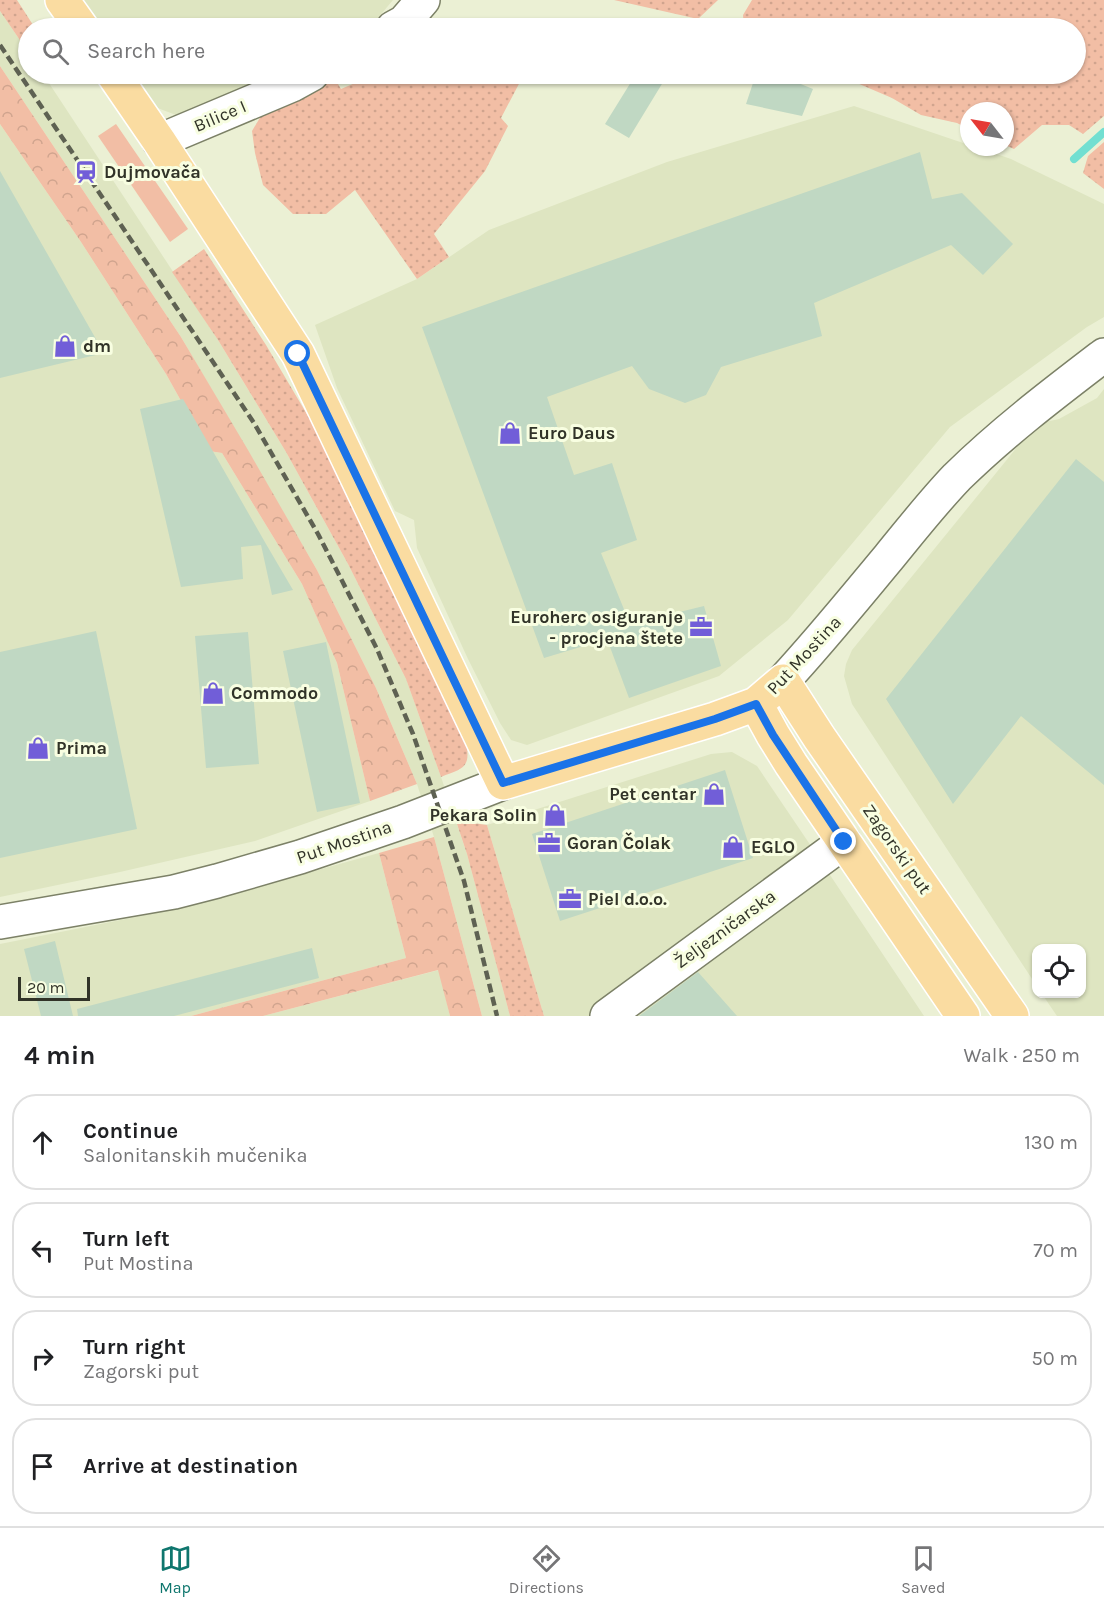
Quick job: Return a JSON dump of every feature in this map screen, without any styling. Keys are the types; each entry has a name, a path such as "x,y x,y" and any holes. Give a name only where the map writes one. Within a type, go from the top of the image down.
{"main road":[{"path":"62,0 75,18"},
{"path":"119,84 159,141 298,354 503,783"},
{"name":"Put Mostina","path":"503,783 715,719 756,704 783,681"},
{"name":"Zagorski put","path":"783,681 819,737 1012,1016"},
{"path":"756,704 779,745 963,1016"}],"street":[{"path":"407,18 423,0"},
{"name":"Bilice I","path":"159,141 292,84"},
{"name":"Put Mostina","path":"783,681 956,478 1055,392 1104,355"},
{"name":"Put Mostina","path":"0,922 174,892 217,881 300,857 404,822 503,783"},
{"name":"Željezničarska","path":"607,1016 844,842"}],"shaded area":[{"path":"82,0 393,0 378,18 94,18"},
{"path":"0,11 18,37 18,84 50,84 218,340 286,452 348,564 406,679 467,854 510,1016 482,1016 434,837 417,784 376,688 317,570 181,337 0,66"},
{"path":"138,84 256,84 200,109 176,115 155,107"},
{"name":"Euro Daus","path":"854,106 960,142 960,156 1002,156 1011,159 1104,204 1104,317 950,427 788,620 719,676 527,745 511,740 500,723 417,548 414,520 395,511 337,388 315,325 417,279 489,230 667,162"},
{"path":"0,124 81,242 166,374 209,451 222,453 302,584 337,663 370,801 255,841 0,897"},
{"path":"1104,389 1104,1016 1057,1016 1045,998 1086,998 1086,944 1032,944 1032,979 852,704 844,676 852,650 1036,424 1059,419 1097,398"},
{"path":"732,752 757,766 811,846 597,1016 544,1016 487,825 711,754"},
{"path":"379,853 406,958 191,1016 0,1016 0,944 181,908"},
{"path":"824,866 924,1016 623,1016"},
{"path":"439,970 450,1016 263,1016"}],"green space":[{"path":"0,0 17,0 29,18 18,18 18,37 0,11"},
{"path":"614,0 718,0 699,18"},
{"path":"752,0 1104,0 1104,116 1083,134 1069,125 1042,125 1014,149 1014,102 960,102 960,124 921,115 892,98 859,84 1086,84 1086,18 743,18"},
{"path":"0,66 181,337 248,450 317,570 376,688 417,784 370,801 337,663 302,584 222,453 209,451 166,374 81,242 0,124"},
{"path":"325,84 338,84 341,89 353,84 519,84 501,118 508,126 485,171 434,234 449,257 417,279 355,190 326,214 293,214 263,185 252,131 261,116"},
{"path":"116,124 188,229 170,242 98,136"},
{"path":"1104,142 1104,189 1083,173 1088,156"},
{"path":"204,249 266,345 324,443 428,658 467,748 467,761 458,770 441,777 406,679 348,564 286,452 218,340 172,272"},
{"path":"465,822 487,825 544,1016 510,1016 457,824"},
{"path":"434,837 482,1016 450,1016 438,970 263,1016 191,1016 406,958 379,853"}],"building":[{"path":"630,84 662,84 629,138 605,124"},
{"path":"753,84 801,84 813,89 802,116 746,104"},
{"name":"Euro Daus","path":"920,152 932,199 962,193 1013,244 983,275 951,245 814,303 822,336 721,367 706,395 685,403 649,389 632,366 547,397 574,475 612,463 637,540 601,553 630,624 704,606 721,666 629,698 607,639 544,658 422,327"},
{"path":"0,171 104,353 0,378"},
{"path":"183,399 293,590 272,595 261,545 241,547 243,579 181,587 140,409"},
{"path":"1076,459 1104,482 1104,785 1021,716 953,804 886,699"},
{"path":"96,631 137,829 0,858 0,652"},
{"path":"248,632 259,764 206,768 195,636"},
{"path":"326,642 360,803 317,812 283,651"},
{"path":"725,770 753,858 560,921 532,834"},
{"path":"55,941 73,1016 41,1016 24,949"},
{"path":"312,948 319,978 174,1016 78,1016 77,1009"},
{"path":"698,972 737,1016 639,1016"}],"waterway":[{"path":"1074,159 1104,132"}],"railway":[{"path":"0,45 18,72"},
{"path":"26,84 254,423 318,534 377,649 413,734 464,881 497,1016"}],"place":[{"name":"Dujmovača","path":"86,172"},
{"name":"dm","path":"65,346"},
{"name":"Euro Daus","path":"510,433"},
{"name":"Euroherc osiguranje - procjena štete","path":"701,627"},
{"name":"Commodo","path":"213,693"},
{"name":"Prima","path":"38,748"},
{"name":"Pet centar","path":"714,794"},
{"name":"Pekara Solin","path":"555,815"},
{"name":"Goran Čolak","path":"549,843"},
{"name":"EGLO","path":"733,847"},
{"name":"Piel d.o.o.","path":"570,899"}],"route":[{"path":"298,354 503,783 715,719 756,704 791,764 844,842"}]}
